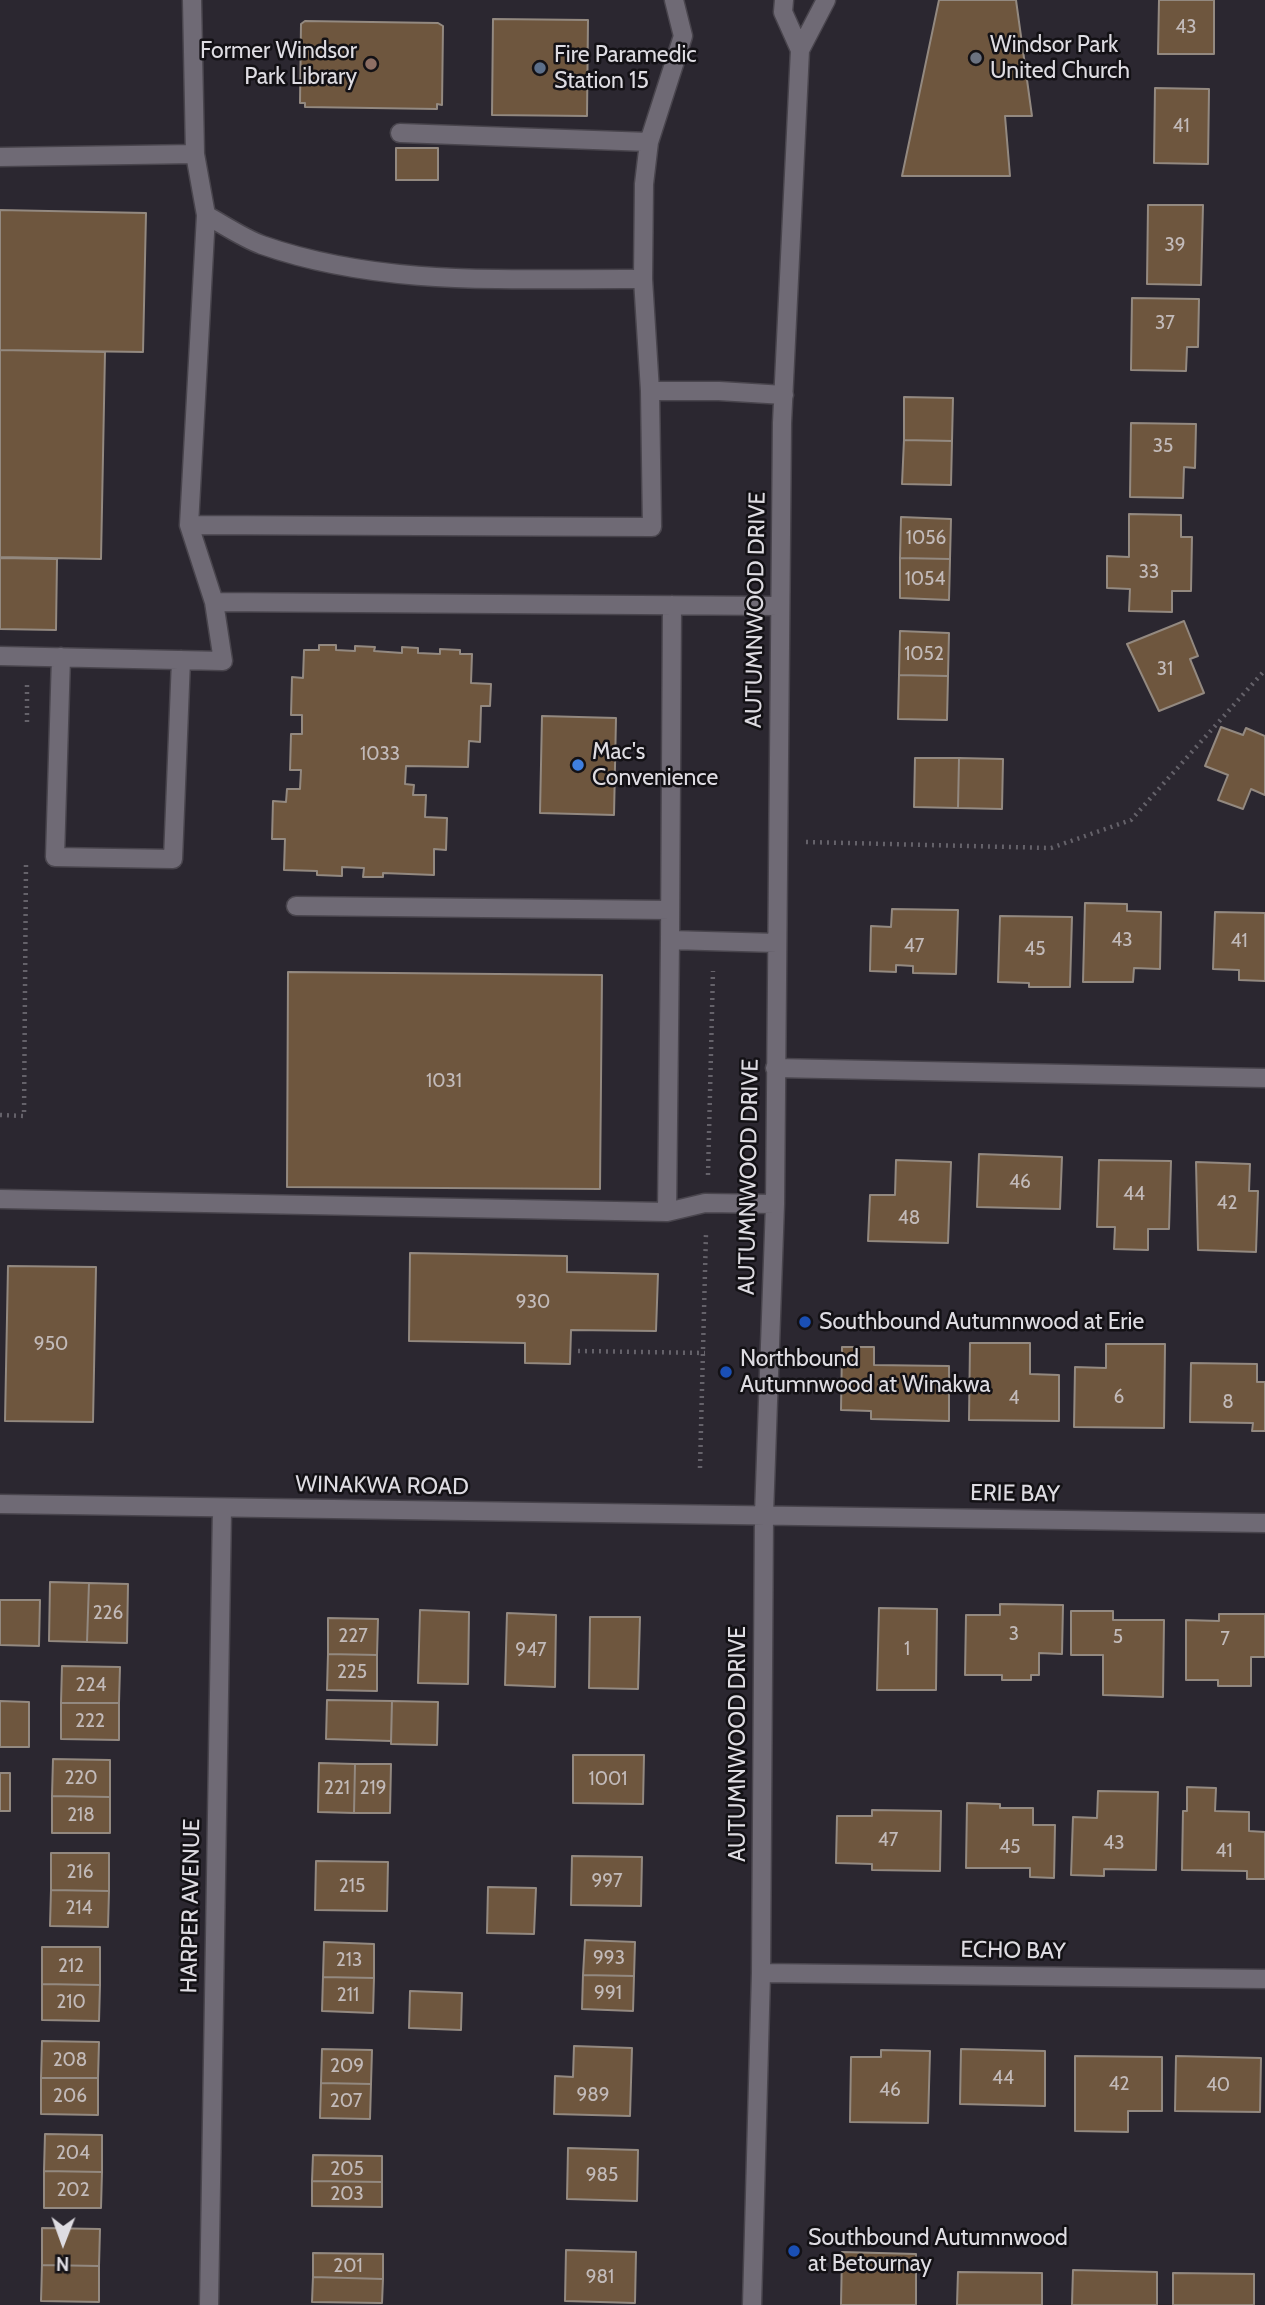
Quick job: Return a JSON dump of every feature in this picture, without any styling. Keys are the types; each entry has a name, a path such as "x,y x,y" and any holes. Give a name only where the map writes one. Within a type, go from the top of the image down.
{"street":[{"path":"0,656 223,661 214,601 189,525 206,215 195,154 192,0"},
{"path":"189,525 652,527 650,391 643,279 644,184 649,142 683,36 674,0"},
{"name":"AUTUMNWOOD DRIVE","path":"752,2305 761,1973 764,1514 775,1204 783,395 800,50 826,0"},
{"name":"AUTUMNWOOD DRIVE","path":"779,4 800,50"},
{"path":"400,133 649,142"},
{"path":"0,157 195,154"},
{"path":"206,215 259,244 313,261 394,276 643,279"},
{"path":"650,391 783,395"},
{"path":"214,601 780,606"},
{"path":"667,1212 672,605"},
{"path":"61,657 55,857 173,859 181,660"},
{"path":"296,906 670,910"},
{"path":"670,940 776,943"},
{"path":"775,1068 1265,1078"},
{"path":"0,1199 667,1212 705,1203 775,1204"},
{"name":"WINAKWA ROAD","path":"0,1504 764,1514"},
{"name":"HARPER AVENUE","path":"209,2305 222,1509"},
{"name":"ERIE BAY","path":"764,1514 1265,1523"},
{"name":"ECHO BAY","path":"761,1973 1265,1979"}],"path":[{"path":"27,656 27,726"},
{"path":"778,842 1051,848 1120,824 1131,820 1265,670"},
{"path":"0,1115 24,1115 26,851"},
{"path":"708,1177 714,963"},
{"path":"700,1468 706,1232"},
{"path":"578,1351 705,1353"}],"building":[{"name":"Windsor Park United Church","path":"939,0 1016,0 1032,116 1005,116 1010,176 902,176"},
{"path":"1159,0 1214,0 1214,54 1158,54"},
{"name":"Fire Paramedic Station 15","path":"493,19 588,20 587,116 492,115"},
{"name":"Former Windsor Park Library","path":"305,21 438,23 443,26 442,105 437,104 437,109 305,107 305,103 300,103 301,24"},
{"path":"1155,88 1209,89 1208,164 1154,163"},
{"path":"396,148 438,148 438,180 396,180"},
{"path":"1148,205 1203,205 1201,285 1147,284"},
{"path":"0,210 146,213 143,352 0,350"},
{"path":"1132,298 1199,299 1198,347 1187,347 1186,371 1131,370"},
{"path":"0,350 105,352 101,559 0,557"},
{"path":"904,397 953,398 952,441 904,440"},
{"path":"1131,423 1196,424 1195,468 1184,467 1183,498 1130,497"},
{"path":"904,440 952,441 951,485 902,484"},
{"path":"1129,514 1181,515 1181,537 1192,537 1191,591 1172,591 1172,612 1129,611 1130,589 1107,588 1107,556 1129,557"},
{"path":"901,517 951,519 950,559 900,558"},
{"path":"0,558 57,559 56,630 0,629"},
{"path":"900,558 950,559 949,600 900,598"},
{"path":"1184,621 1198,656 1190,659 1204,693 1159,711 1127,644"},
{"path":"900,631 949,633 948,676 899,675"},
{"path":"319,645 336,645 336,650 355,651 355,646 375,647 374,651 402,653 402,647 418,648 418,653 440,654 440,649 460,650 460,654 472,654 471,683 491,684 490,706 481,706 480,742 469,741 468,767 406,766 405,784 414,785 413,795 426,795 425,817 447,818 446,850 434,849 434,875 383,873 383,877 363,877 364,868 342,867 342,876 317,875 317,871 284,870 285,839 272,839 273,801 286,802 287,789 300,789 301,770 290,770 291,734 302,734 302,715 291,715 292,677 303,678 304,650 319,650"},
{"path":"899,675 948,676 947,720 898,719"},
{"name":"Mac's Convenience","path":"542,716 616,718 614,815 540,813"},
{"path":"1221,727 1243,735 1246,728 1265,736 1265,795 1251,789 1243,809 1218,800 1228,775 1205,766"},
{"path":"915,758 959,758 958,808 914,807"},
{"path":"959,758 1003,759 1002,809 958,808"},
{"path":"1085,903 1127,904 1127,911 1161,912 1160,969 1134,968 1133,982 1083,982"},
{"path":"892,909 958,910 956,974 913,973 913,966 896,965 896,972 870,971 871,926 891,927"},
{"path":"1215,912 1265,913 1265,981 1239,980 1239,970 1213,969"},
{"path":"1000,916 1072,917 1070,987 1029,987 1029,983 998,982"},
{"path":"288,972 602,975 600,1189 287,1187"},
{"path":"979,1154 1062,1157 1060,1209 977,1207"},
{"path":"896,1160 951,1162 948,1243 868,1241 870,1195 895,1195"},
{"path":"1099,1160 1171,1161 1169,1229 1148,1229 1148,1250 1114,1249 1115,1227 1097,1227"},
{"path":"1196,1162 1250,1164 1249,1191 1258,1191 1256,1252 1198,1250"},
{"path":"410,1253 567,1256 567,1272 658,1274 656,1331 571,1330 570,1364 525,1363 525,1343 409,1341"},
{"path":"8,1266 96,1267 93,1422 5,1421"},
{"path":"970,1343 1030,1343 1030,1374 1059,1375 1059,1421 969,1420"},
{"path":"1106,1344 1165,1344 1164,1428 1074,1427 1075,1367 1106,1368"},
{"path":"842,1347 874,1347 874,1365 949,1366 949,1421 871,1419 871,1411 841,1410"},
{"path":"1191,1363 1257,1364 1257,1382 1265,1382 1265,1431 1252,1431 1253,1423 1190,1422"},
{"path":"50,1582 89,1583 87,1642 49,1641"},
{"path":"89,1583 128,1584 127,1643 87,1642"},
{"path":"0,1600 40,1600 39,1646 0,1645"},
{"path":"1000,1604 1063,1605 1062,1654 1039,1653 1039,1675 1031,1675 1031,1680 1002,1680 1002,1675 965,1675 966,1615 1000,1615"},
{"path":"879,1608 937,1609 936,1690 877,1690"},
{"path":"420,1610 469,1612 468,1684 418,1683"},
{"path":"1071,1611 1113,1611 1113,1620 1164,1620 1163,1697 1103,1695 1103,1655 1071,1655"},
{"path":"507,1613 556,1615 555,1687 505,1685"},
{"path":"1219,1614 1265,1614 1265,1657 1251,1657 1251,1686 1218,1686 1218,1680 1186,1680 1186,1620 1219,1621"},
{"path":"590,1617 640,1617 638,1689 589,1688"},
{"path":"328,1618 378,1619 377,1655 328,1654"},
{"path":"328,1654 377,1655 377,1691 327,1690"},
{"path":"62,1666 120,1667 119,1703 61,1703"},
{"path":"327,1700 392,1701 391,1741 326,1739"},
{"path":"0,1701 29,1702 29,1747 0,1747"},
{"path":"392,1701 438,1702 437,1745 391,1744"},
{"path":"61,1703 119,1703 119,1740 61,1739"},
{"path":"573,1755 644,1755 643,1804 573,1803"},
{"path":"53,1759 110,1760 110,1797 52,1796"},
{"path":"319,1763 355,1764 354,1813 318,1812"},
{"path":"355,1764 391,1764 390,1813 354,1813"},
{"path":"0,1773 10,1773 10,1811 0,1811"},
{"path":"1187,1787 1216,1788 1215,1811 1249,1812 1249,1831 1265,1832 1265,1879 1247,1879 1247,1871 1182,1870 1183,1811 1187,1811"},
{"path":"1098,1791 1158,1792 1156,1870 1104,1869 1104,1876 1071,1875 1073,1817 1097,1818"},
{"path":"52,1796 110,1797 110,1833 52,1833"},
{"path":"967,1803 1000,1804 1000,1808 1033,1808 1033,1825 1055,1825 1054,1878 1030,1877 1030,1868 966,1868"},
{"path":"872,1810 941,1811 940,1871 872,1870 872,1864 836,1863 837,1816 872,1816"},
{"path":"51,1853 109,1853 109,1891 51,1890"},
{"path":"572,1856 642,1857 641,1906 571,1905"},
{"path":"316,1861 388,1862 387,1911 315,1910"},
{"path":"488,1887 536,1888 534,1934 487,1933"},
{"path":"51,1890 109,1891 108,1927 50,1926"},
{"path":"585,1940 635,1942 634,1976 583,1975"},
{"path":"324,1942 374,1944 374,1978 323,1977"},
{"path":"42,1947 100,1947 100,1985 42,1984"},
{"path":"583,1975 634,1976 633,2011 582,2009"},
{"path":"323,1977 374,1978 373,2013 322,2011"},
{"path":"42,1984 100,1985 99,2021 42,2020"},
{"path":"410,1991 462,1993 461,2030 409,2028"},
{"path":"42,2041 99,2042 98,2078 41,2078"},
{"path":"574,2046 632,2048 630,2116 554,2114 555,2076 573,2077"},
{"path":"322,2049 372,2050 371,2084 321,2083"},
{"path":"961,2049 1045,2051 1045,2106 960,2104"},
{"path":"881,2050 930,2051 928,2123 850,2122 851,2057 881,2057"},
{"path":"1075,2056 1162,2057 1162,2111 1128,2111 1128,2132 1075,2131"},
{"path":"1176,2056 1261,2058 1260,2112 1175,2111"},
{"path":"41,2078 98,2078 98,2115 41,2114"},
{"path":"321,2083 371,2084 370,2119 320,2118"},
{"path":"45,2134 102,2135 102,2172 44,2171"},
{"path":"568,2148 638,2150 637,2201 567,2199"},
{"path":"313,2155 382,2156 382,2182 312,2181"},
{"path":"44,2171 102,2172 101,2208 44,2208"},
{"path":"312,2181 382,2182 382,2207 312,2206"},
{"path":"42,2228 100,2229 99,2266 42,2265"},
{"path":"566,2250 636,2252 635,2303 565,2301"},
{"path":"842,2252 916,2254 916,2305 841,2305"},
{"path":"313,2253 383,2254 383,2279 313,2277"},
{"path":"42,2265 99,2266 99,2302 41,2301"},
{"path":"1073,2270 1157,2272 1157,2305 1072,2305"},
{"path":"958,2272 1042,2273 1042,2305 957,2305"},
{"path":"1173,2273 1254,2274 1254,2305 1173,2305"},
{"path":"313,2277 383,2279 382,2303 312,2302"}],"place":[{"name":"Windsor Park United Church","path":"976,58"},
{"name":"Former Windsor Park Library","path":"371,64"},
{"name":"Fire Paramedic Station 15","path":"540,68"},
{"name":"Mac's Convenience","path":"578,765"},
{"name":"Southbound Autumnwood at Erie","path":"805,1322"},
{"name":"Northbound Autumnwood at Winakwa","path":"726,1372"},
{"name":"Southbound Autumnwood at Betournay","path":"794,2251"}]}
